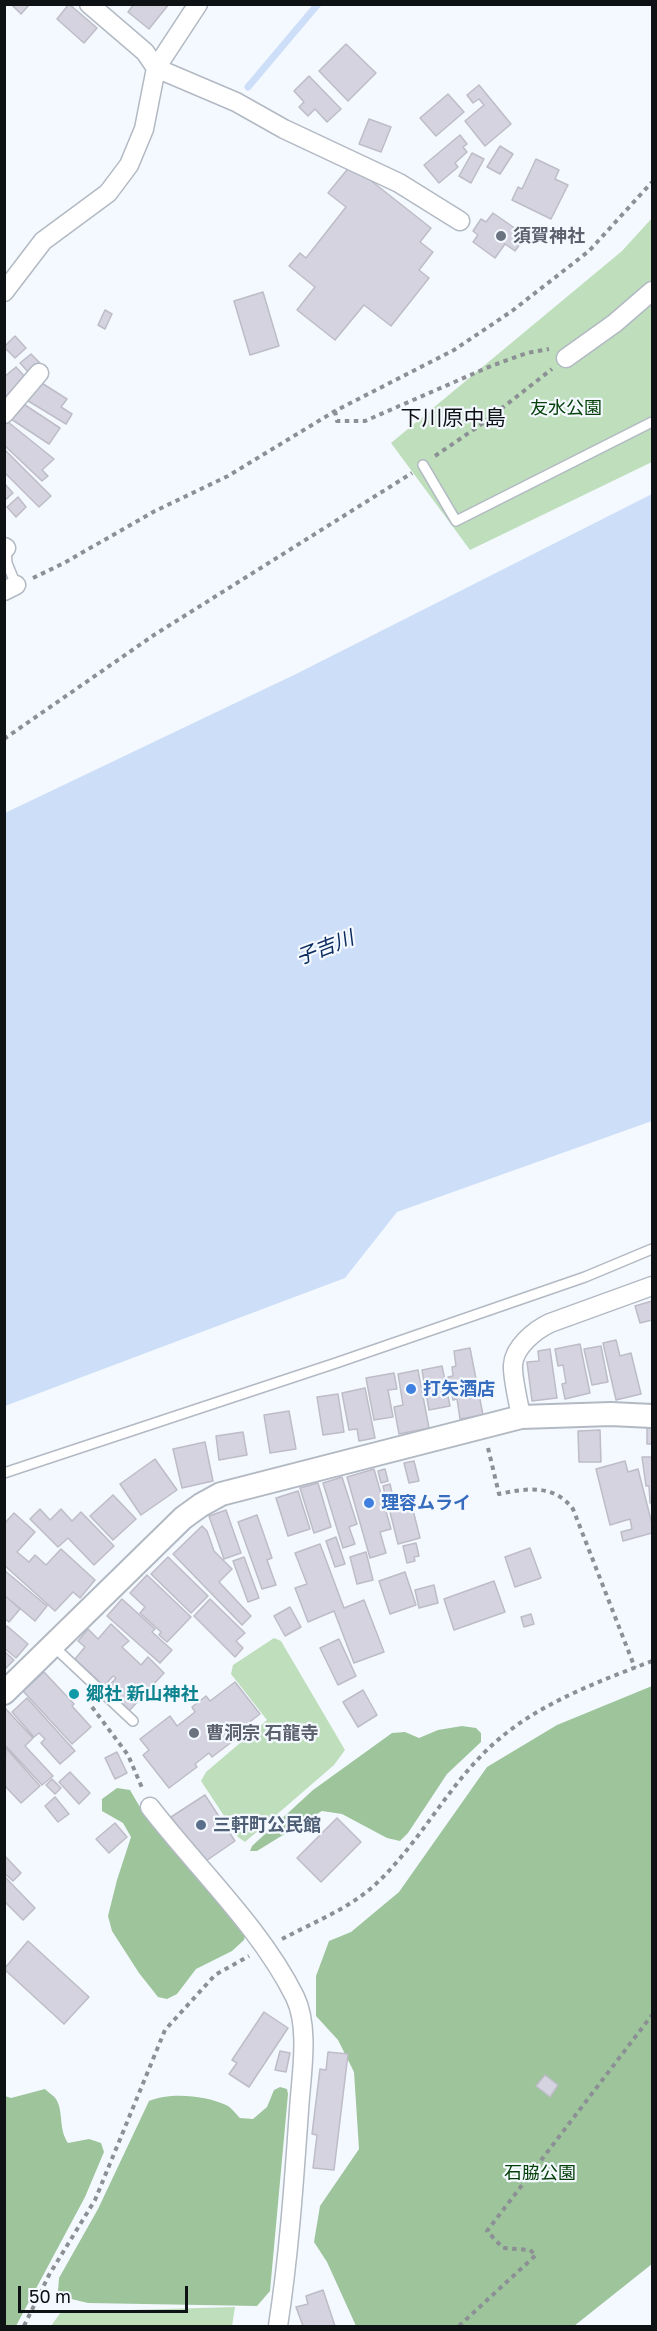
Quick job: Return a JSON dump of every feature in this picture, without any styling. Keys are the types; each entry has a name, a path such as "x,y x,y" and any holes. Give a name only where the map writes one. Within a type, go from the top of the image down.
{"street":[{"path":"89,4 145,52 156,68 236,102 284,129 399,183 460,221"},
{"path":"4,292 43,241 108,193 129,165 144,129 156,68 198,4"},
{"path":"566,358 615,323 652,291"},
{"path":"4,414 39,373"},
{"path":"521,1418 513,1364 524,1342 534,1331 652,1286"},
{"path":"4,1693 183,1518 221,1494 521,1418 610,1414 652,1416"},
{"path":"150,1807 182,1848 212,1879 265,1948 301,2011 303,2034 286,2276 278,2326"}],"lane":[{"path":"423,465 456,521 652,422"},
{"path":"5,547 10,588"},
{"path":"4,1473 336,1364 585,1277 652,1249"},
{"path":"52,1645 133,1721"}],"path":[{"path":"10,588 64,563 155,511 228,476 335,411 454,350 512,311 590,251 652,182"},
{"path":"4,739 154,635 390,488 479,426 566,358 558,347 527,353 491,366 365,421 337,421 335,411"},
{"path":"498,1443 488,1446 499,1494 520,1490 545,1490 565,1500 573,1509 635,1668"},
{"path":"24,2326 49,2276 95,2200 165,2030 215,1975 342,1908 378,1883 415,1842 447,1793 490,1747 548,1704 652,1661"},
{"path":"91,1705 128,1755 150,1807"},
{"path":"459,2326 536,2256 530,2250 503,2248 487,2231 652,2015"}],"green space":[{"name":"友水公園","path":"652,218 652,462 470,550 391,443 622,251"},
{"path":"274,1638 281,1641 345,1750 334,1765 245,1842 238,1837 201,1781 206,1772 267,1720 231,1674 233,1665"},
{"name":"石脇公園","path":"652,1686 652,2264 574,2326 356,2326 327,2262 314,2242 320,2206 359,2149 354,2072 338,2040 316,2016 316,1976 329,1941 351,1932 399,1892 487,1767 557,1725"},
{"path":"462,1726 476,1728 481,1733 481,1742 447,1774 408,1833 400,1841 387,1838 342,1814 322,1811 257,1851 250,1851 252,1846 313,1790 392,1733 405,1732 419,1738 438,1730"},
{"path":"117,1788 130,1790 144,1814 246,1932 244,1940 232,1951 196,1969 177,1994 167,1999 158,1997 139,1973 112,1931 108,1916 131,1837 123,1823 102,1811 102,1799"},
{"path":"280,2087 287,2089 288,2094 270,2291 257,2306 88,2303 63,2297 58,2291 59,2278 98,2209 149,2101 167,2096 198,2097 226,2105 240,2118 253,2119 267,2107 274,2090"},
{"path":"45,2089 58,2104 63,2132 68,2143 89,2139 101,2143 104,2152 85,2197 16,2326 5,2326 5,2096 11,2098"},
{"path":"235,2307 232,2326 51,2326 61,2312"}],"water":[{"name":"子吉川","path":"652,494 652,1121 397,1212 345,1278 5,1406 5,813 296,674"}],"building":[{"path":"11,4 29,4 29,5 21,14"},
{"path":"69,4 97,28 84,43 57,19"},
{"path":"134,4 169,4 149,29 128,12"},
{"path":"346,44 376,73 348,101 319,71"},
{"path":"309,76 341,109 327,122 315,109 308,116 299,107 304,102 294,91"},
{"path":"479,85 511,124 485,146 465,121 484,105 479,99 473,103 467,95"},
{"path":"448,94 464,112 436,136 420,118"},
{"path":"369,119 391,127 381,152 359,144"},
{"path":"460,135 467,144 463,147 467,152 455,163 458,167 439,183 424,165"},
{"path":"500,146 513,154 500,174 487,167"},
{"path":"472,153 484,159 471,183 459,176"},
{"path":"536,159 559,170 555,179 568,185 551,219 512,200 518,187 522,189"},
{"path":"351,165 431,228 420,242 433,252 419,270 429,278 391,326 364,305 335,340 297,310 315,287 289,266 300,253 306,258 346,207 328,193"},
{"name":"須賀神社","path":"493,213 526,236 515,251 505,244 495,258 473,242 478,235 473,231 481,219 486,222"},
{"path":"263,292 279,346 250,355 234,301"},
{"path":"105,310 112,314 105,329 98,325"},
{"path":"15,336 26,348 15,358 4,347"},
{"path":"31,354 40,363 29,373 20,363"},
{"path":"16,367 28,380 4,402 4,377"},
{"path":"37,380 67,399 61,407 72,414 66,424 25,399"},
{"path":"22,403 60,428 49,444 11,419"},
{"path":"8,422 54,459 42,470 48,476 42,481 4,445 4,426"},
{"path":"4,449 51,496 39,507 4,472"},
{"path":"4,483 13,493 4,501"},
{"path":"18,497 26,507 16,517 7,507"},
{"path":"652,1301 652,1320 640,1323 635,1306"},
{"path":"616,1340 620,1356 631,1353 641,1394 616,1400 603,1343"},
{"path":"580,1344 590,1393 565,1399 562,1384 566,1383 563,1365 558,1366 555,1349"},
{"path":"601,1346 608,1382 592,1385 584,1349"},
{"path":"470,1348 483,1415 460,1419 457,1399 453,1400 448,1377 453,1376 452,1367 456,1366 454,1351"},
{"path":"550,1349 557,1398 532,1401 527,1362 539,1361 538,1351"},
{"path":"442,1366 450,1406 429,1410 422,1370"},
{"name":"打矢酒店","path":"418,1370 429,1428 399,1434 394,1407 403,1405 398,1374"},
{"path":"394,1373 397,1389 388,1390 393,1417 374,1420 366,1378"},
{"path":"365,1388 375,1438 359,1441 357,1429 349,1430 342,1393"},
{"path":"338,1394 344,1432 323,1435 317,1397"},
{"path":"289,1411 296,1449 270,1453 264,1415"},
{"path":"647,1428 652,1428 652,1444 647,1444"},
{"path":"600,1430 601,1462 579,1462 578,1431"},
{"path":"243,1432 247,1455 219,1460 216,1436"},
{"path":"205,1442 213,1481 182,1488 173,1449"},
{"path":"642,1457 652,1457 652,1503 650,1503 649,1486 646,1486"},
{"path":"155,1459 177,1490 141,1515 120,1484"},
{"path":"414,1461 419,1481 409,1483 404,1463"},
{"path":"625,1461 628,1472 638,1469 652,1524 652,1533 623,1541 621,1532 632,1529 630,1519 610,1525 596,1469"},
{"name":"理容ムライ","path":"374,1469 391,1529 380,1532 386,1553 370,1558 347,1477"},
{"path":"385,1469 388,1481 381,1483 378,1471"},
{"path":"342,1477 357,1524 349,1527 355,1544 343,1548 323,1483"},
{"path":"318,1483 331,1527 314,1533 300,1488"},
{"path":"390,1484 393,1497 386,1499 383,1486"},
{"path":"298,1491 310,1529 288,1536 276,1498"},
{"path":"113,1495 136,1519 113,1540 90,1516"},
{"path":"410,1498 420,1538 398,1544 388,1504"},
{"path":"40,1509 50,1520 61,1509 72,1521 81,1512 114,1546 94,1565 68,1538 58,1547 30,1519"},
{"path":"226,1510 241,1553 224,1559 209,1516"},
{"path":"14,1513 35,1532 17,1552 29,1562 35,1555 46,1565 61,1549 95,1580 80,1598 73,1592 55,1611 4,1565 4,1524"},
{"path":"257,1515 272,1558 267,1560 276,1585 262,1589 238,1522"},
{"path":"202,1526 207,1531 214,1551 232,1569 219,1582 251,1616 242,1625 173,1554"},
{"path":"336,1537 345,1564 335,1567 326,1541"},
{"path":"416,1543 419,1556 414,1557 415,1561 407,1563 403,1546"},
{"path":"320,1544 344,1608 364,1600 384,1652 354,1663 334,1611 308,1622 295,1588 307,1584 295,1553"},
{"path":"530,1548 541,1578 515,1587 505,1557"},
{"path":"366,1552 373,1580 357,1584 350,1557"},
{"path":"168,1557 208,1596 191,1613 151,1574"},
{"path":"244,1557 259,1598 248,1602 233,1561"},
{"path":"4,1570 47,1606 35,1621 4,1595"},
{"path":"405,1572 416,1605 390,1614 379,1581"},
{"path":"147,1575 191,1617 167,1642 159,1635 161,1632 140,1613 145,1607 130,1593"},
{"path":"494,1581 505,1612 454,1630 444,1599"},
{"path":"434,1585 438,1603 419,1608 415,1590"},
{"path":"4,1595 20,1609 9,1622 4,1618"},
{"path":"122,1599 155,1629 152,1632 172,1650 160,1663 107,1616"},
{"path":"210,1599 245,1633 236,1641 243,1648 235,1657 194,1616"},
{"path":"290,1607 301,1627 285,1636 274,1616"},
{"path":"531,1614 534,1624 524,1627 521,1617"},
{"path":"111,1624 129,1641 122,1647 141,1665 148,1657 164,1673 129,1711 106,1689 116,1678 113,1676 104,1686 75,1659 85,1647 78,1641 88,1629 98,1639"},
{"path":"7,1626 28,1644 16,1658 4,1648 4,1629"},
{"path":"339,1639 356,1676 338,1685 320,1648"},
{"path":"4,1651 14,1660 4,1670"},
{"path":"44,1672 74,1704 72,1706 91,1727 72,1744 23,1691"},
{"name":"曹洞宗 石龍寺","path":"235,1682 260,1714 238,1731 241,1735 212,1757 209,1753 195,1764 197,1767 169,1788 143,1755 149,1750 140,1739 170,1716 177,1726 195,1712 192,1707 206,1696 210,1701"},
{"path":"363,1690 377,1715 358,1727 343,1702"},
{"path":"27,1698 75,1751 60,1764 41,1743 45,1739 39,1733 34,1737 12,1712"},
{"path":"5,1708 33,1738 25,1746 53,1776 42,1785 4,1744"},
{"path":"6,1748 40,1786 21,1803 4,1785"},
{"path":"117,1752 127,1773 115,1779 105,1758"},
{"path":"70,1772 90,1793 79,1804 59,1782"},
{"path":"52,1779 61,1788 55,1794 46,1785"},
{"name":"三軒町公民館","path":"205,1795 235,1841 203,1863 171,1817"},
{"path":"55,1797 69,1814 58,1822 45,1806"},
{"path":"337,1818 361,1842 321,1882 297,1858"},
{"path":"115,1823 127,1837 109,1853 96,1839"},
{"path":"4,1855 21,1873 13,1881 4,1873"},
{"path":"4,1876 35,1908 23,1920 4,1901"},
{"path":"28,1941 89,1997 64,2024 4,1969"},
{"path":"264,2012 288,2028 249,2087 229,2074 237,2063 232,2060"},
{"path":"280,2051 290,2053 286,2072 275,2070"},
{"path":"328,2052 348,2054 334,2170 313,2168 317,2135 312,2134 320,2069 326,2070"},
{"path":"545,2075 558,2085 550,2097 536,2086"},
{"path":"323,2290 335,2326 303,2326 296,2307 308,2304 306,2296"}],"waterway":[{"path":"248,87 318,4"}],"place":[{"name":"須賀神社","path":"501,236"},
{"name":"打矢酒店","path":"411,1389"},
{"name":"理容ムライ","path":"369,1503"},
{"name":"郷社 新山神社","path":"74,1694"},
{"name":"曹洞宗 石龍寺","path":"194,1733"},
{"name":"三軒町公民館","path":"201,1825"}],"district":[{"name":"下川原中島","path":"453,418"}]}
